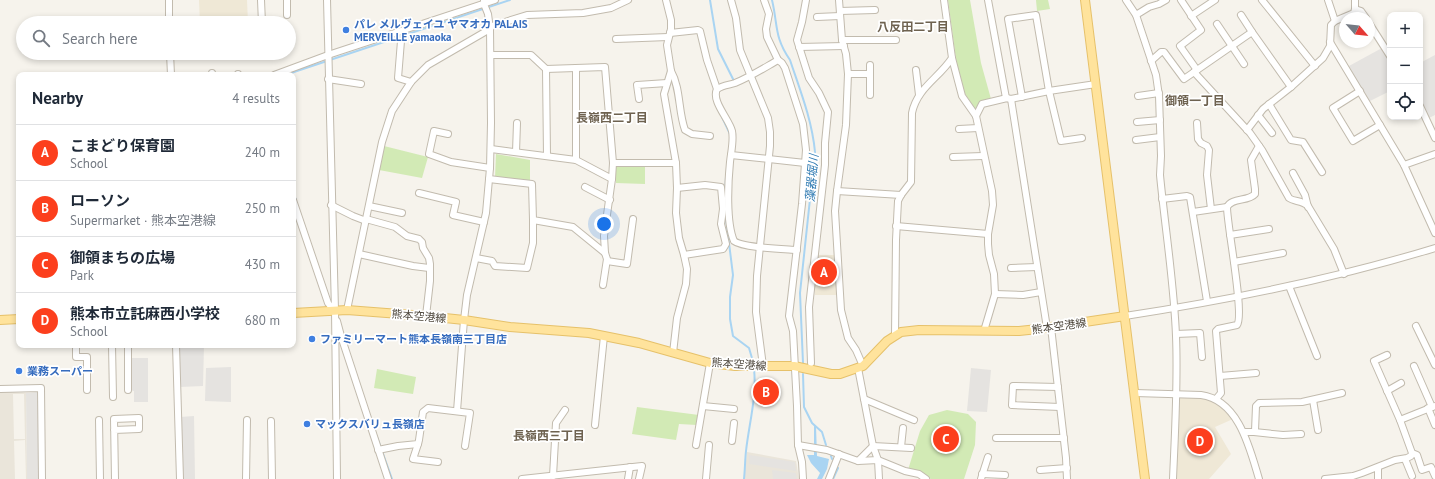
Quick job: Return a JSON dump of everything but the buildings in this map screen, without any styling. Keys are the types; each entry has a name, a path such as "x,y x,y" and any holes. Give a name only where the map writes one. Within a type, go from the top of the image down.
{"main road":[{"path":"1085,0 1145,479"},
{"name":"熊本空港線","path":"296,313 347,310 426,316 510,327 589,334 639,343 710,363 757,366 794,366 831,374 840,374 861,367 887,342 901,332 919,330 1019,331 1049,328 1125,316"},
{"path":"0,320 16,319"}],"street":[{"path":"169,0 169,16"},
{"path":"261,0 262,16"},
{"path":"287,0 287,15"},
{"path":"327,0 335,310 337,479"},
{"path":"282,72 484,2 495,0"},
{"path":"347,310 382,142 388,120 392,111 411,82 428,65 490,28 528,15 583,13 611,8 628,0"},
{"path":"666,0 671,20 667,44 671,71 676,80 680,111 685,130 692,134 710,136"},
{"path":"731,0 736,18 740,50 764,109 769,125 771,139 757,276 757,366"},
{"path":"764,0 769,18 766,33 778,60 785,68 802,124 806,150 789,316 793,331 798,445 802,462 803,479"},
{"path":"806,0 797,40 809,78 824,102 828,115 825,143 825,165 809,307 812,364"},
{"path":"839,0 842,40 848,74 846,124 836,192 835,211 842,310 848,338 856,350 861,367 864,399 873,446 878,460 879,479"},
{"path":"944,0 952,58 962,96 976,116 983,156 991,185 993,202 988,234 989,255 995,281 995,294 984,331"},
{"path":"988,0 1005,96 1009,99 1041,292 1049,328 1058,387 1067,479"},
{"path":"1126,0 1136,15 1156,75 1158,93 1160,120 1160,175 1176,334 1176,394 1173,479"},
{"path":"1136,15 1149,7 1166,0"},
{"path":"1181,0 1201,30 1180,46 1196,71 1259,146 1289,198 1304,203 1308,207 1334,249 1344,274"},
{"path":"1191,16 1215,0"},
{"path":"1262,0 1315,66"},
{"path":"1328,0 1335,21"},
{"path":"1247,130 1258,115 1269,104 1315,66 1326,53 1330,42 1331,25 1335,21 1352,14 1356,9 1355,0"},
{"path":"457,411 467,295 486,213 490,168 490,28 484,2"},
{"path":"1356,9 1362,12"},
{"path":"817,17 875,10"},
{"path":"1022,97 1008,19 1036,14 1049,91 1061,141 1082,138"},
{"path":"1241,15 1291,87"},
{"path":"1217,24 1244,64"},
{"path":"616,39 700,31 707,60 717,88 716,94 718,103 732,131 728,185 729,222 732,238 736,243 796,250"},
{"path":"1151,61 1163,52 1184,80 1252,32"},
{"path":"1375,32 1387,51"},
{"path":"842,40 896,40"},
{"path":"401,41 398,78 411,82"},
{"path":"1330,42 1404,165 1435,234"},
{"path":"799,47 844,46"},
{"path":"490,56 531,55 546,69 605,67 613,163 610,200 604,236 607,261 603,285"},
{"path":"895,336 896,226 898,201 911,182 912,113 914,104 919,95 952,58"},
{"path":"170,60 171,72"},
{"path":"717,88 750,76 778,60"},
{"path":"870,65 870,95"},
{"path":"576,68 576,160"},
{"path":"546,69 547,156"},
{"path":"916,70 919,95"},
{"path":"671,71 664,90 664,96 676,163 678,188 676,213 679,238 687,269 686,284 677,318 673,352"},
{"path":"848,74 870,74"},
{"path":"328,78 361,84"},
{"path":"639,100 637,85 667,83"},
{"path":"976,116 982,104 1049,91 1096,84"},
{"path":"1360,91 1333,108 1353,141 1380,126"},
{"path":"1138,96 1158,93"},
{"path":"1269,104 1290,139 1293,141 1303,142 1322,172"},
{"path":"1423,112 1435,138"},
{"path":"1258,115 1272,133"},
{"path":"1137,122 1160,120"},
{"path":"1197,123 1198,139 1201,143 1207,146 1209,150 1207,169 1211,209"},
{"path":"516,152 517,124"},
{"path":"959,129 978,128"},
{"path":"448,134 434,131 429,154 451,162 490,168"},
{"path":"1136,140 1160,137"},
{"path":"1193,212 1226,207 1230,203 1255,194 1256,189 1251,160 1259,146"},
{"path":"491,149 576,160 612,179"},
{"path":"1404,165 1435,154"},
{"path":"731,156 805,163"},
{"path":"953,157 983,156"},
{"path":"613,163 676,163"},
{"path":"1293,173 1304,193 1308,207"},
{"path":"476,258 492,260 496,266 528,268 533,243 532,184 489,179"},
{"path":"678,188 705,185 721,187 723,209 721,224 726,244 723,248 684,255"},
{"path":"586,187 610,200"},
{"path":"836,192 901,195"},
{"path":"419,193 456,202 453,215 484,222"},
{"path":"1293,200 1304,193"},
{"path":"1162,199 1189,196 1193,212 1207,301"},
{"path":"332,205 353,216 388,224 407,236 419,239 422,242 423,248 429,258 430,281 426,316"},
{"path":"369,206 402,213"},
{"path":"1216,399 1221,392 1216,331 1218,329 1236,325 1239,322 1238,296 1226,207"},
{"path":"296,209 328,303 335,310 341,336 388,479"},
{"path":"607,261 627,264 634,219"},
{"path":"533,220 573,227 605,253"},
{"path":"896,226 988,234"},
{"path":"1230,235 1269,229"},
{"path":"1125,316 1238,296 1344,274 1435,248"},
{"path":"1234,262 1284,253"},
{"path":"359,254 429,268"},
{"path":"1011,268 1037,267"},
{"path":"1289,286 1317,356"},
{"path":"995,294 1023,295 1041,292"},
{"path":"1416,326 1435,365"},
{"path":"1176,334 1200,333 1202,357"},
{"path":"596,425 604,336"},
{"path":"76,348 76,357 87,357 87,390"},
{"path":"112,348 113,397"},
{"path":"128,348 128,390"},
{"path":"176,348 180,479"},
{"path":"1387,355 1374,361 1400,420 1412,453 1416,455 1422,470 1431,467 1435,476"},
{"path":"696,445 710,363"},
{"path":"1414,366 1432,407 1435,425"},
{"path":"1220,376 1256,373"},
{"path":"1387,391 1401,383"},
{"path":"1058,387 1013,386 1012,405 1060,406"},
{"path":"0,389 41,388 42,479"},
{"path":"1254,432 1256,406 1258,404 1302,402 1342,392"},
{"path":"1135,393 1206,396 1216,399 1232,415 1244,432 1260,479"},
{"path":"864,399 914,420"},
{"path":"1313,400 1318,430"},
{"path":"703,406 734,409"},
{"path":"1400,420 1432,407"},
{"path":"438,462 413,459 419,440 424,410 428,408 470,413 465,446"},
{"path":"553,476 556,424 565,410"},
{"path":"99,420 100,479"},
{"path":"246,479 247,420"},
{"path":"271,420 272,479"},
{"path":"732,441 734,423"},
{"path":"901,447 903,428"},
{"path":"114,430 115,479"},
{"path":"1244,432 1283,435 1300,434"},
{"path":"996,438 1064,438"},
{"path":"378,450 418,444"},
{"path":"707,479 709,445"},
{"path":"798,445 827,450 858,461 878,460 905,471 919,474 926,479"},
{"path":"858,461 873,446 911,448"},
{"path":"1325,479 1353,476 1378,468 1395,460 1405,459 1411,456 1412,453"},
{"path":"829,479 839,454"},
{"path":"988,457 981,477 1005,475"},
{"path":"1405,459 1412,476"},
{"path":"522,479 642,466 639,479"},
{"path":"628,479 630,467"},
{"path":"1040,470 1067,468"},
{"path":"1378,468 1378,479"}],"shaded area":[{"path":"199,0 247,0 248,16 200,16"},
{"path":"1382,48 1387,57 1387,92 1368,102 1349,66"},
{"path":"1435,55 1435,115 1429,118 1423,107 1423,61"},
{"path":"815,255 836,255 837,295 815,295"},
{"path":"179,348 204,348 203,386 180,387"},
{"path":"129,358 148,358 148,402 134,402 134,391 130,390"},
{"path":"231,367 231,402 205,401 206,368"},
{"path":"971,368 991,370 987,412 967,411"},
{"path":"0,392 26,393 27,479 25,440 14,441 15,479 0,479","holes":["13,394 24,394 25,439 14,439"]},
{"path":"38,392 39,479 27,479 26,393"},
{"path":"1179,396 1201,396 1210,399 1224,409 1233,419 1215,427 1231,454 1209,479 1176,479"},
{"path":"194,416 195,479 182,479 180,417"},
{"path":"747,452 796,461 799,479 744,479"},
{"path":"749,455 795,462 796,471 749,464"},
{"path":"772,470 796,473 797,479 773,479"}],"green space":[{"path":"948,0 970,0 981,63 991,99 980,102 975,109 964,92 957,67"},
{"path":"1036,0 1048,0 1050,9 1037,11"},
{"path":"384,146 428,157 422,178 379,170"},
{"path":"496,154 530,160 530,181 495,178"},
{"path":"616,166 645,166 645,184 616,183"},
{"path":"377,369 416,377 413,394 374,388"},
{"path":"637,407 699,415 697,425 679,424 676,440 632,434"},
{"path":"947,410 968,414 976,422 975,445 964,479 931,479 921,473 908,470 920,431 929,415"}],"water":[{"path":"814,425 816,426 817,456 829,459 827,469 822,479 817,479 820,473 811,463 807,455 814,455"}],"waterway":[{"path":"294,72 510,0"},
{"path":"710,0 718,49 733,81"},
{"name":"藻器堀川","path":"772,0 777,31 781,44 790,60 805,105 815,152 800,293 803,363"},
{"path":"722,117 730,134"},
{"path":"725,198 726,177"},
{"path":"725,211 733,275 730,297 730,319 733,336 749,348 754,365"},
{"path":"744,479 746,451 754,400 754,369"},
{"name":"藻器堀川","path":"803,374 804,407 812,423 822,432 826,445"},
{"path":"377,437 392,479"},
{"name":"藻器堀川","path":"833,479 838,468"}],"place":[{"name":"パレ メルヴェイユ ヤマオカ PALAIS MERVEILLE yamaoka","path":"346,30"},
{"name":"こまどり保育園","path":"824,272"},
{"name":"ファミリーマート熊本長嶺南三丁目店","path":"312,339"},
{"name":"業務スーパー","path":"19,371"},
{"name":"ローソン","path":"766,392"},
{"name":"マックスバリュ長嶺店","path":"307,424"},
{"name":"御領まちの広場","path":"946,439"},
{"name":"熊本市立託麻西小学校","path":"1200,441"}],"district":[{"name":"八反田二丁目","path":"913,27"},
{"name":"御領一丁目","path":"1195,101"},
{"name":"長嶺西二丁目","path":"612,118"},
{"name":"長嶺西三丁目","path":"549,436"}]}
